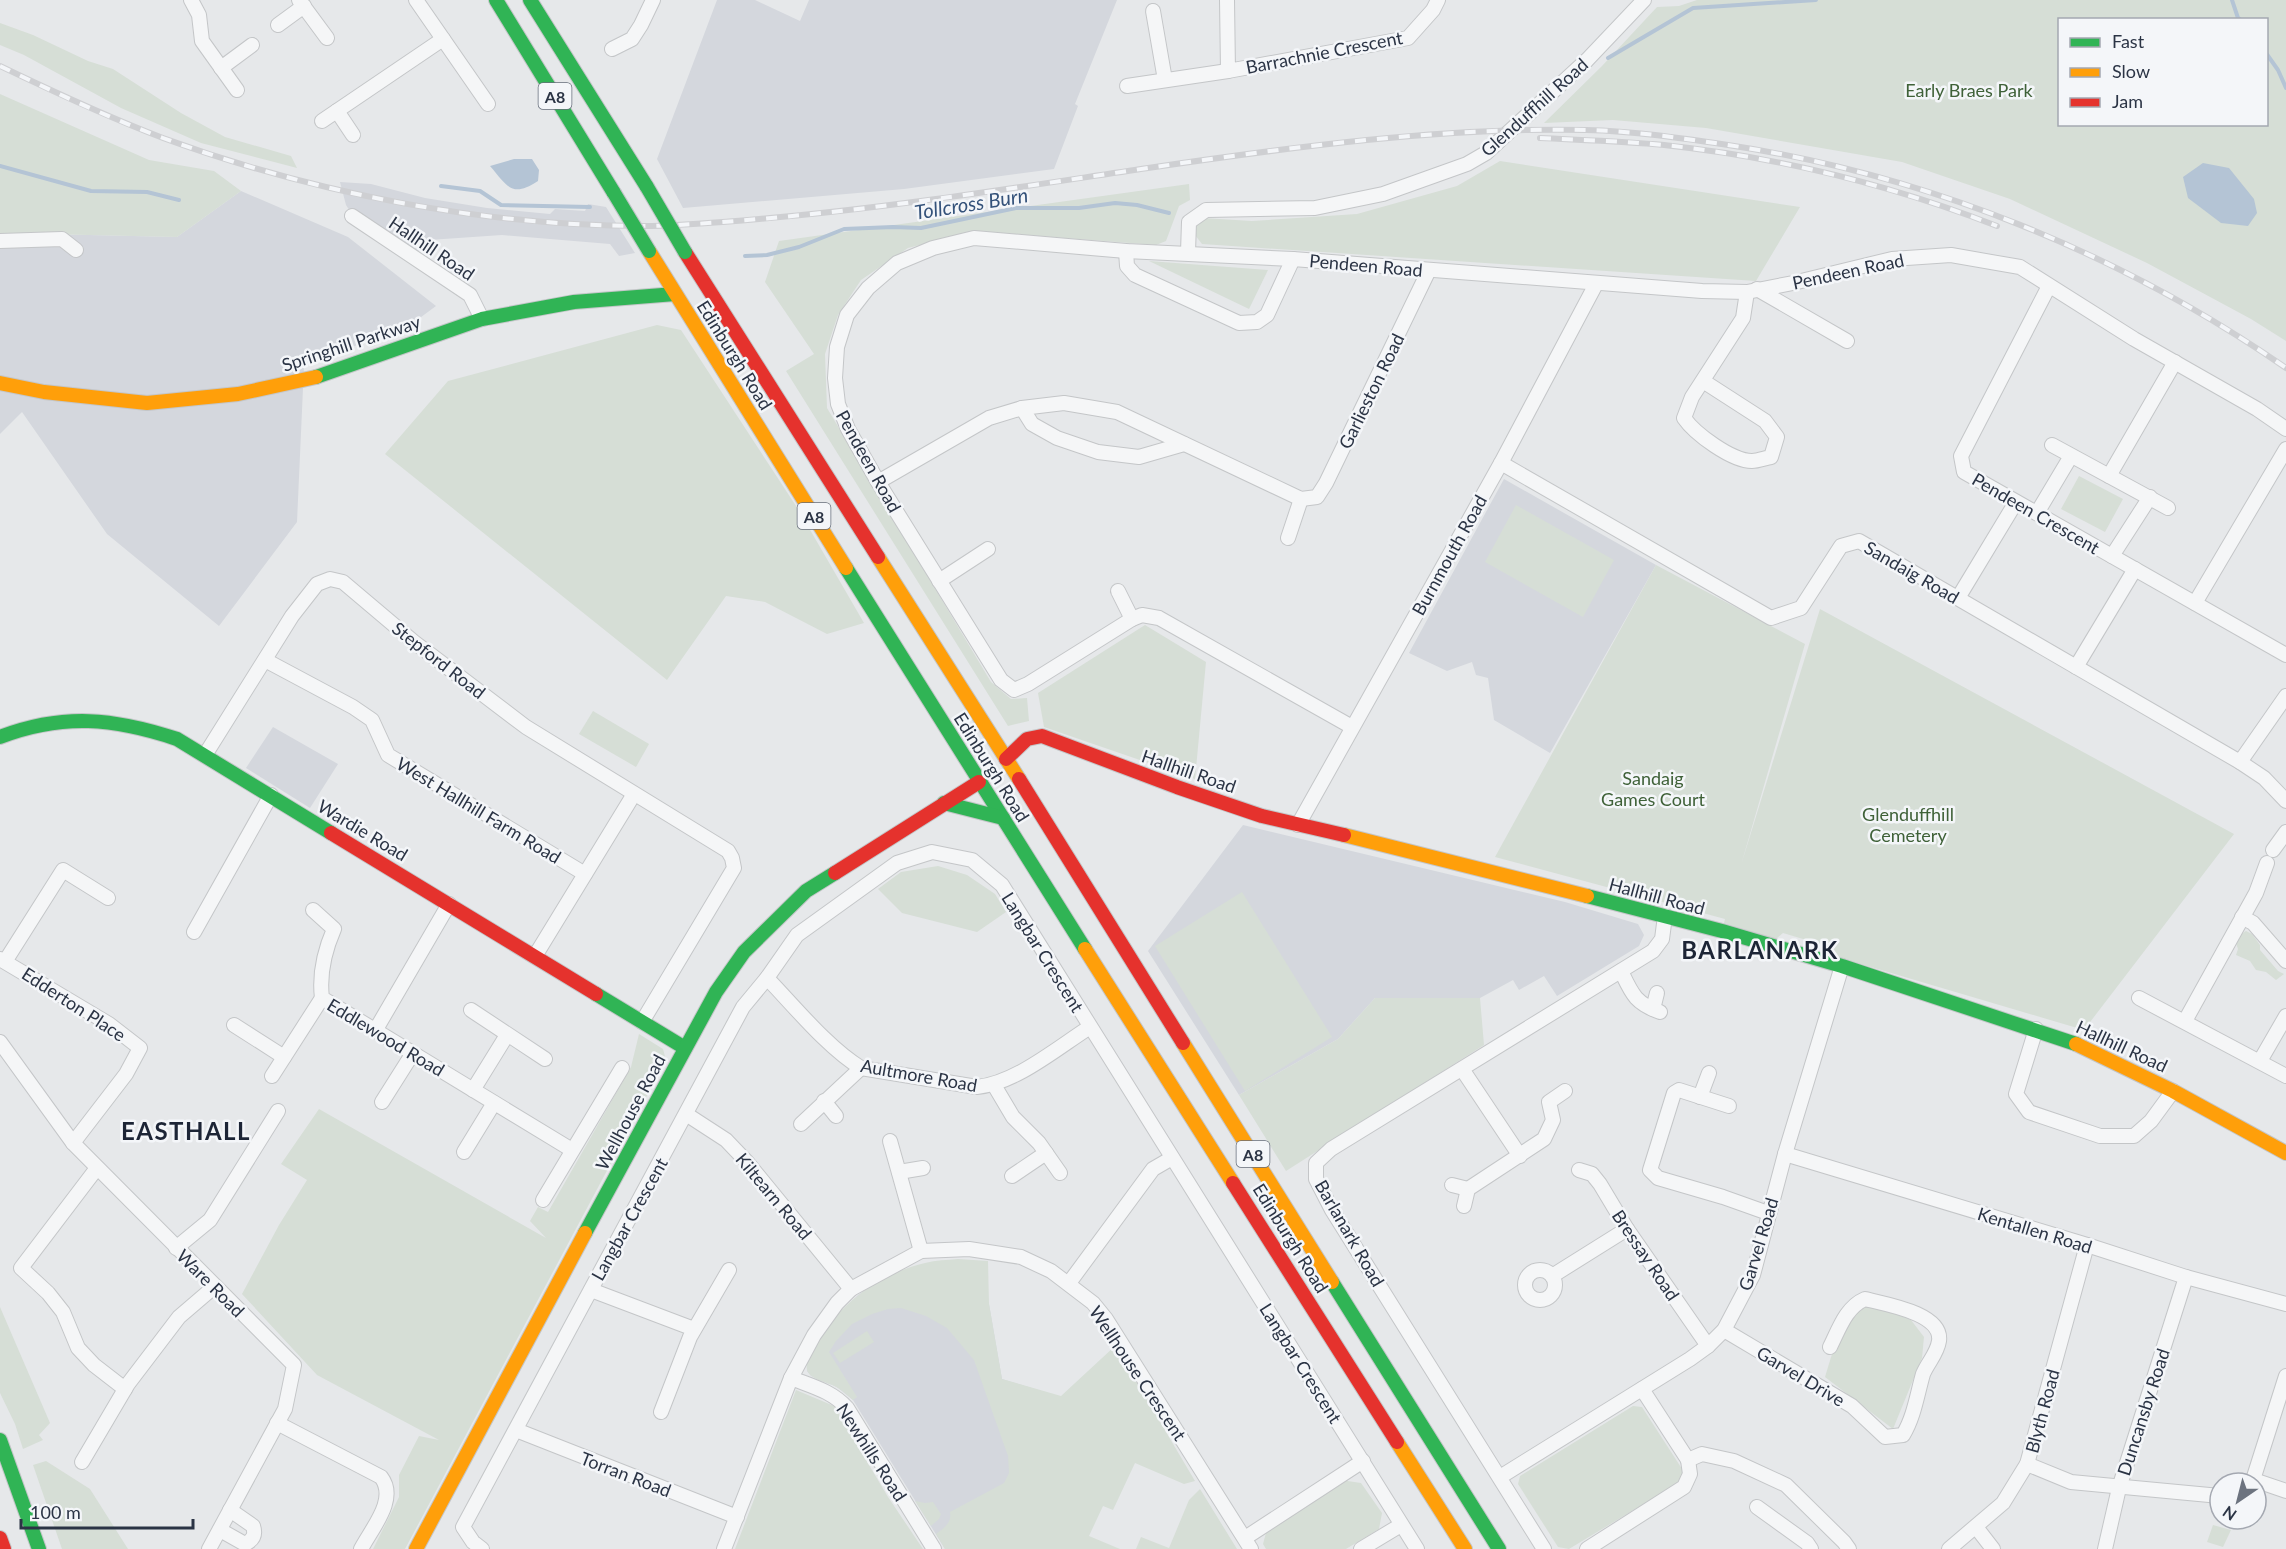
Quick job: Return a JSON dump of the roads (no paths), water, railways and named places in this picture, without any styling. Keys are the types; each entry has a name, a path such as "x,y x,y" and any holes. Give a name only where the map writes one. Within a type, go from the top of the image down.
{"main road":[{"name":"Edinburgh Road","path":"496,0 649,250 689,287 993,770 1498,1549"},
{"name":"Edinburgh Road","path":"530,0 685,252 689,287 993,770 1003,818 1465,1549"},
{"name":"Springhill Parkway","path":"0,383 44,392 147,403 238,394 313,378 442,331 482,319 574,302 689,287"},
{"name":"Wardie Road","path":"0,737 40,722 90,719 120,722 160,733 206,755 685,1048"},
{"name":"Hallhill Road","path":"993,770 1027,739 1042,736 1177,788 1262,816 1407,850 1665,916 1842,966 2074,1043 2173,1091 2286,1153"},
{"name":"Wellhouse Road","path":"416,1549 685,1048 716,992 744,952 806,891 993,770"},
{"path":"944,803 1003,818"},
{"path":"0,1440 39,1549"},
{"path":"0,1538 4,1549"}],"street":[{"path":"191,0 200,15 202,41 237,90"},
{"path":"416,0 488,104"},
{"path":"612,49 632,39 653,0"},
{"name":"Barrachnie Crescent","path":"1227,0 1228,71 1408,38 1433,10 1438,0"},
{"name":"Glenduffhill Road","path":"1188,252 1189,222 1206,210 1315,208 1383,194 1467,164 1486,153 1570,75 1644,0"},
{"path":"278,25 302,3 327,38"},
{"path":"1153,11 1164,80"},
{"path":"322,121 443,39"},
{"path":"220,68 252,45"},
{"path":"1127,86 1228,71"},
{"path":"337,111 353,135"},
{"name":"Hallhill Road","path":"352,216 470,295 482,319"},
{"name":"Pendeen Road","path":"1132,619 1028,684 1014,690 1001,680 878,482 848,429 838,404 835,378 837,347 847,315 868,288 897,263 933,248 974,238 1126,250 1293,258 1596,284 1690,290 1752,290 1793,283 1892,259 1951,255 2020,267 2175,362 2257,409 2286,429"},
{"path":"0,242 62,239 76,250"},
{"path":"1126,250 1127,266 1135,275 1239,323 1257,322 1267,315 1293,258"},
{"name":"Garlieston Road","path":"1301,499 1317,497 1326,483 1429,270"},
{"name":"Burnmouth Road","path":"1298,825 1501,463 1596,284"},
{"name":"Pendeen Crescent","path":"2049,286 1961,456 1964,472 2286,655"},
{"path":"1703,381 1765,421 1777,436 1771,457 1751,461 1722,450 1693,430 1684,418 1692,397 1743,318 1752,290 1847,342"},
{"path":"2109,476 2175,362"},
{"path":"878,482 989,418 1022,408 1064,403 1117,412 1301,499 1288,538"},
{"path":"1022,408 1032,424 1057,438 1098,452 1139,457 1184,444"},
{"path":"2052,445 2168,508"},
{"path":"2195,603 2286,449"},
{"path":"2037,513 2072,456"},
{"name":"Sandaig Road","path":"1501,463 1771,618 1801,608 1841,546 1859,541 2240,762 2264,778 2286,801"},
{"path":"2112,556 2150,497"},
{"path":"1958,598 2016,501"},
{"path":"939,581 988,549"},
{"path":"2076,667 2135,569"},
{"name":"Stepford Road","path":"206,755 292,616 317,584 330,579 343,582 414,642 526,727 728,851 734,868 642,1022"},
{"path":"1118,591 1132,619 1142,615 1159,618 1352,727"},
{"name":"West Hallhill Farm Road","path":"265,660 353,707 372,720 388,755 585,874"},
{"path":"2240,762 2286,696"},
{"path":"535,956 634,794"},
{"path":"194,932 271,795"},
{"path":"2186,1021 2256,893 2270,856 2286,832"},
{"name":"Langbar Crescent","path":"483,1549 472,1542 463,1527 743,1007 797,936 897,863 932,852 972,860 1002,885 1417,1549"},
{"path":"3,959 63,870 108,898"},
{"path":"375,1031 449,904"},
{"name":"Eddlewood Road","path":"313,910 334,929 327,945 320,980 322,998 572,1150"},
{"name":"Barlanark Road","path":"1544,1549 1332,1210 1316,1179 1316,1163 1331,1149 1653,951 1662,939 1665,916"},
{"path":"2242,917 2253,923 2286,961"},
{"name":"Edderton Place","path":"3,959 109,1024 140,1048 126,1074 73,1143"},
{"name":"Garvel Road","path":"1500,1477 1708,1346 1724,1330 1753,1275 1768,1213 1842,966"},
{"path":"1621,971 1631,992 1643,1006 1657,1010 1657,993"},
{"name":"Aultmore Road","path":"767,978 849,1061 861,1068 977,1087 994,1085 1011,1078 1090,1027"},
{"path":"272,1076 322,998"},
{"path":"2139,998 2286,1076"},
{"path":"471,1010 544,1059"},
{"path":"2260,1061 2286,1016"},
{"path":"234,1025 284,1057"},
{"path":"2036,1029 2016,1094 2029,1112 2100,1136 2134,1136 2151,1121 2173,1091"},
{"path":"473,1090 507,1035"},
{"name":"Ware Road","path":"2,1049 73,1143 294,1365 285,1408 209,1549"},
{"path":"382,1102 413,1053"},
{"path":"543,1200 622,1068"},
{"path":"801,1124 861,1068"},
{"path":"1462,1069 1520,1156"},
{"path":"1700,1096 1709,1073"},
{"path":"994,1085 1013,1117 1047,1153 1060,1173"},
{"path":"1729,1106 1679,1090 1674,1093 1650,1170 1658,1178 1768,1213"},
{"path":"1464,1206 1468,1189 1544,1139 1553,1120 1549,1102 1565,1091"},
{"path":"824,1101 836,1116"},
{"path":"464,1152 494,1103"},
{"path":"176,1248 210,1220 278,1111"},
{"name":"Kiltearn Road","path":"686,1114 726,1140 747,1162 851,1289"},
{"path":"890,1141 921,1251"},
{"path":"1012,1176 1047,1153"},
{"name":"Kentallen Road","path":"1785,1154 2186,1277 2286,1304"},
{"path":"1069,1283 1154,1169 1172,1158"},
{"path":"97,1168 21,1268 48,1293 63,1312 78,1348 94,1365 125,1389"},
{"path":"899,1172 923,1168"},
{"name":"Bressay Road","path":"1579,1170 1592,1174 1708,1346"},
{"path":"1452,1185 1468,1189"},
{"path":"1552,1276 1627,1229"},
{"name":"Blyth Road","path":"1949,1549 2003,1503 2027,1464 2086,1245"},
{"name":"Wellhouse Crescent","path":"724,1549 791,1378 814,1335 837,1303 851,1289 921,1251 969,1249 1021,1257 1051,1271 1093,1303 1106,1319 1248,1544"},
{"path":"662,1412 694,1329 729,1269"},
{"name":"Duncansby Road","path":"2105,1549 2119,1488 2186,1277"},
{"path":"82,1462 125,1389 179,1317 214,1287"},
{"path":"591,1290 694,1329"},
{"name":"Garvel Drive","path":"1724,1330 1846,1403 1885,1437 1903,1435 1911,1421 1913,1404 1940,1338 1935,1325 1924,1316 1865,1299 1856,1303 1843,1321 1830,1347"},
{"path":"2256,1471 2286,1376"},
{"name":"Newhills Road","path":"791,1378 828,1393 840,1400 847,1408 934,1549"},
{"path":"1587,1549 1609,1544 1684,1487 1690,1474 1688,1460 1642,1389"},
{"path":"278,1423 381,1477 386,1484 388,1493 386,1503 361,1549"},
{"name":"Torran Road","path":"516,1430 737,1516"},
{"path":"1688,1460 1702,1454 1734,1461 1786,1485 1849,1549"},
{"path":"1248,1544 1363,1461"},
{"path":"2027,1464 2071,1482 2208,1495"},
{"path":"2268,1486 2286,1491"},
{"path":"1757,1507 1807,1543 1810,1549"},
{"path":"220,1530 245,1544 251,1541 253,1526 230,1510"},
{"path":"1361,1549 1401,1524"},
{"path":"1976,1527 1993,1549"}],"water":[{"path":"514,159 532,159 539,170 538,181 522,189 511,188 490,166"},
{"path":"2203,163 2229,168 2254,199 2257,213 2248,226 2221,223 2188,198 2183,177"}],"waterway":[{"name":"Tollcross Burn","path":"1608,58 1693,8 1816,0"},
{"name":"Tollcross Burn","path":"2232,0 2238,18"},
{"name":"Tollcross Burn","path":"2268,56 2278,70 2286,88"},
{"path":"0,166 91,191 147,192 179,200"},
{"name":"Tollcross Burn","path":"441,186 480,191 501,205 590,207"},
{"name":"Tollcross Burn","path":"745,256 767,255 799,247 844,229 921,228 1016,208 1079,208 1115,203 1137,205 1169,213"}],"railway":[{"path":"0,66 142,130 281,176 342,191 466,213 528,221 590,225 679,225 857,209 1257,153 1422,135 1586,130 1675,137 1802,158 1876,176 1948,198 2089,255 2157,289 2223,327 2286,368"},
{"path":"1540,138 1664,145 1791,165 1916,198 1997,226"}],"district":[{"name":"BARLANARK","path":"1760,949"},
{"name":"EASTHALL","path":"186,1130"}],"park label":[{"name":"Early Braes Park","path":"1969,90"},
{"name":"Sandaig Games Court","path":"1653,788"},
{"name":"Glenduffhill Cemetery","path":"1908,824"}]}
